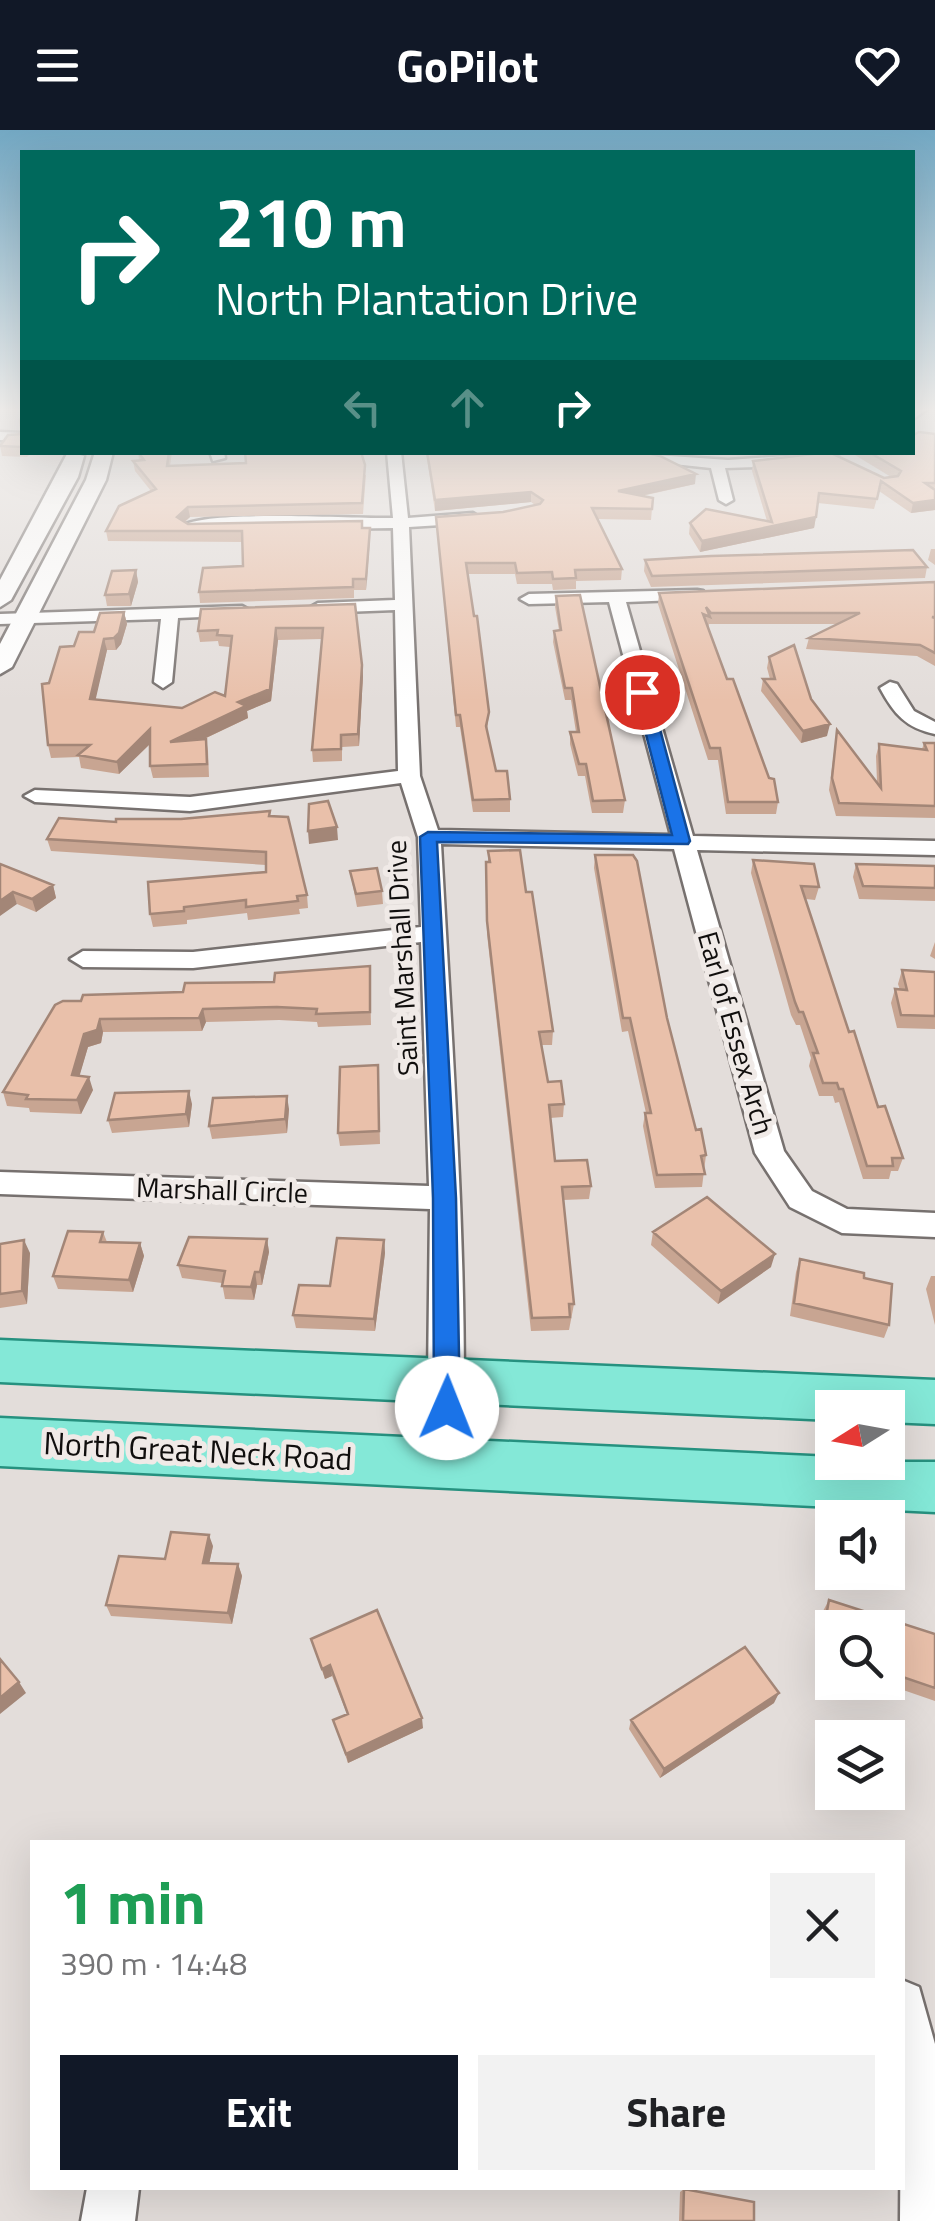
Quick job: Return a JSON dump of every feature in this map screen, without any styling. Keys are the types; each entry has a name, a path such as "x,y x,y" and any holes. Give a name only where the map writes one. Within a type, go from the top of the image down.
{"main road":[{"path":"0,1361 935,1402"},
{"name":"North Great Neck Road","path":"0,1442 935,1487"}],"street":[{"path":"0,600 52,506"},
{"path":"0,668 83,506"},
{"name":"Saint Marshall Drive","path":"400,506 409,776 428,837 433,933 445,1198 445,1463"},
{"path":"190,526 227,522 402,523 498,515"},
{"path":"529,599 716,594"},
{"name":"Earl of Essex Arch","path":"616,598 770,1153 801,1199 842,1221 935,1225"},
{"path":"306,609 403,605"},
{"path":"0,619 267,610"},
{"path":"163,682 170,614"},
{"path":"890,688 906,717 918,725 935,728"},
{"path":"35,796 163,805 409,776"},
{"path":"428,837 935,848"},
{"path":"83,959 193,960 433,933"},
{"name":"Marshall Circle","path":"0,1183 445,1198"},
{"path":"905,2018 913,2057 927,2221"},
{"path":"108,2221 113,2190"}],"building":[{"path":"119,506 250,506 188,507 177,517 188,524 362,521 362,528 370,528 366,579 353,579 353,587 199,592 203,568 243,566 242,531 106,531"},
{"path":"533,506 652,506 652,509 592,508 622,569 575,570 576,578 553,579 552,572 517,573 515,563 466,563 489,712 486,726 496,771 507,771 510,799 473,800 460,715 456,715 436,517"},
{"path":"767,506 817,506 816,517 702,541 690,523 706,509 772,522"},
{"path":"913,550 927,567 652,576 645,560 711,556"},
{"path":"136,570 129,594 105,595 112,571"},
{"path":"935,582 935,653 920,645 809,638 860,613 711,613 706,607 710,617 703,614 727,679 733,679 769,778 774,779 778,802 728,802 720,748 710,748 659,593"},
{"path":"580,595 625,800 593,801 586,764 579,764 570,732 579,732 572,688 565,688 554,631 561,630 556,596"},
{"path":"355,604 362,665 358,734 341,735 341,749 312,750 323,628 276,628 270,689 238,702 246,706 170,742 206,739 207,764 150,766 150,729 117,762 78,755 90,745 48,745 42,684 49,683 60,647 74,646 79,632 94,632 100,613 124,612 119,633 104,639 90,699 182,708 215,692 225,696 232,636 217,635 218,630 198,631 201,609"},
{"path":"794,645 811,699 830,724 803,731 763,679 775,679 769,657"},
{"path":"837,730 881,788 879,744 927,750 924,743 935,743 935,806 839,803 832,778"},
{"path":"328,801 337,827 308,831 309,804"},
{"path":"270,811 269,816 288,817 307,895 297,896 298,901 246,907 246,900 150,914 148,882 266,872 266,852 47,839 59,818 116,822"},
{"path":"520,850 526,892 532,892 553,1031 539,1032 548,1082 561,1081 564,1104 549,1105 555,1161 587,1160 591,1186 562,1187 574,1304 569,1304 570,1317 532,1318 487,921 488,851"},
{"path":"595,855 633,855 637,861 667,1018 696,1130 701,1129 705,1174 657,1175 645,1113 651,1113 630,1018 623,1018"},
{"path":"753,860 814,864 819,887 801,886 849,1032 854,1031 878,1107 885,1106 903,1158 892,1158 893,1166 867,1166 843,1089 837,1083 823,1083 813,1053 818,1053 803,1012 799,1012 795,1002"},
{"path":"0,864 53,885 32,899 13,892 0,901"},
{"path":"856,864 935,866 935,888 863,886"},
{"path":"377,868 382,891 356,894 350,871"},
{"path":"370,966 370,1012 316,1014 317,1009 277,1007 203,1009 199,1018 100,1019 97,1030 84,1034 72,1075 89,1077 77,1100 26,1099 28,1095 3,1092 55,1005 63,1001 81,1001 83,995 183,992 185,983 274,982 275,973"},
{"path":"902,970 935,972 935,1016 901,1015 895,989 907,990"},
{"path":"378,1065 379,1131 338,1133 340,1067"},
{"path":"189,1091 186,1114 108,1120 115,1093"},
{"path":"287,1096 285,1119 209,1126 213,1098"},
{"path":"707,1197 775,1254 721,1291 653,1232"},
{"path":"68,1231 103,1232 100,1242 140,1243 129,1280 53,1276"},
{"path":"189,1237 267,1239 260,1272 255,1272 251,1287 222,1286 225,1271 178,1265"},
{"path":"337,1238 384,1240 374,1319 293,1315 299,1285 330,1286"},
{"path":"24,1240 22,1291 0,1294 0,1244"},
{"path":"800,1259 864,1273 864,1278 892,1284 889,1325 794,1303"},
{"path":"171,1532 209,1535 203,1563 238,1564 228,1613 106,1605 119,1556 165,1559"},
{"path":"829,1600 860,1610 827,1610"},
{"path":"377,1610 422,1718 346,1754 333,1720 348,1714 330,1665 322,1669 311,1639"},
{"path":"905,1624 935,1634 935,1688 905,1678"},
{"path":"745,1647 779,1693 664,1769 631,1720"},
{"path":"0,1659 19,1682 0,1698"},
{"path":"684,2190 754,2202 754,2221 683,2221"}],"route":[{"path":"447,1408 445,1198 428,837 682,841 642,692"}]}
